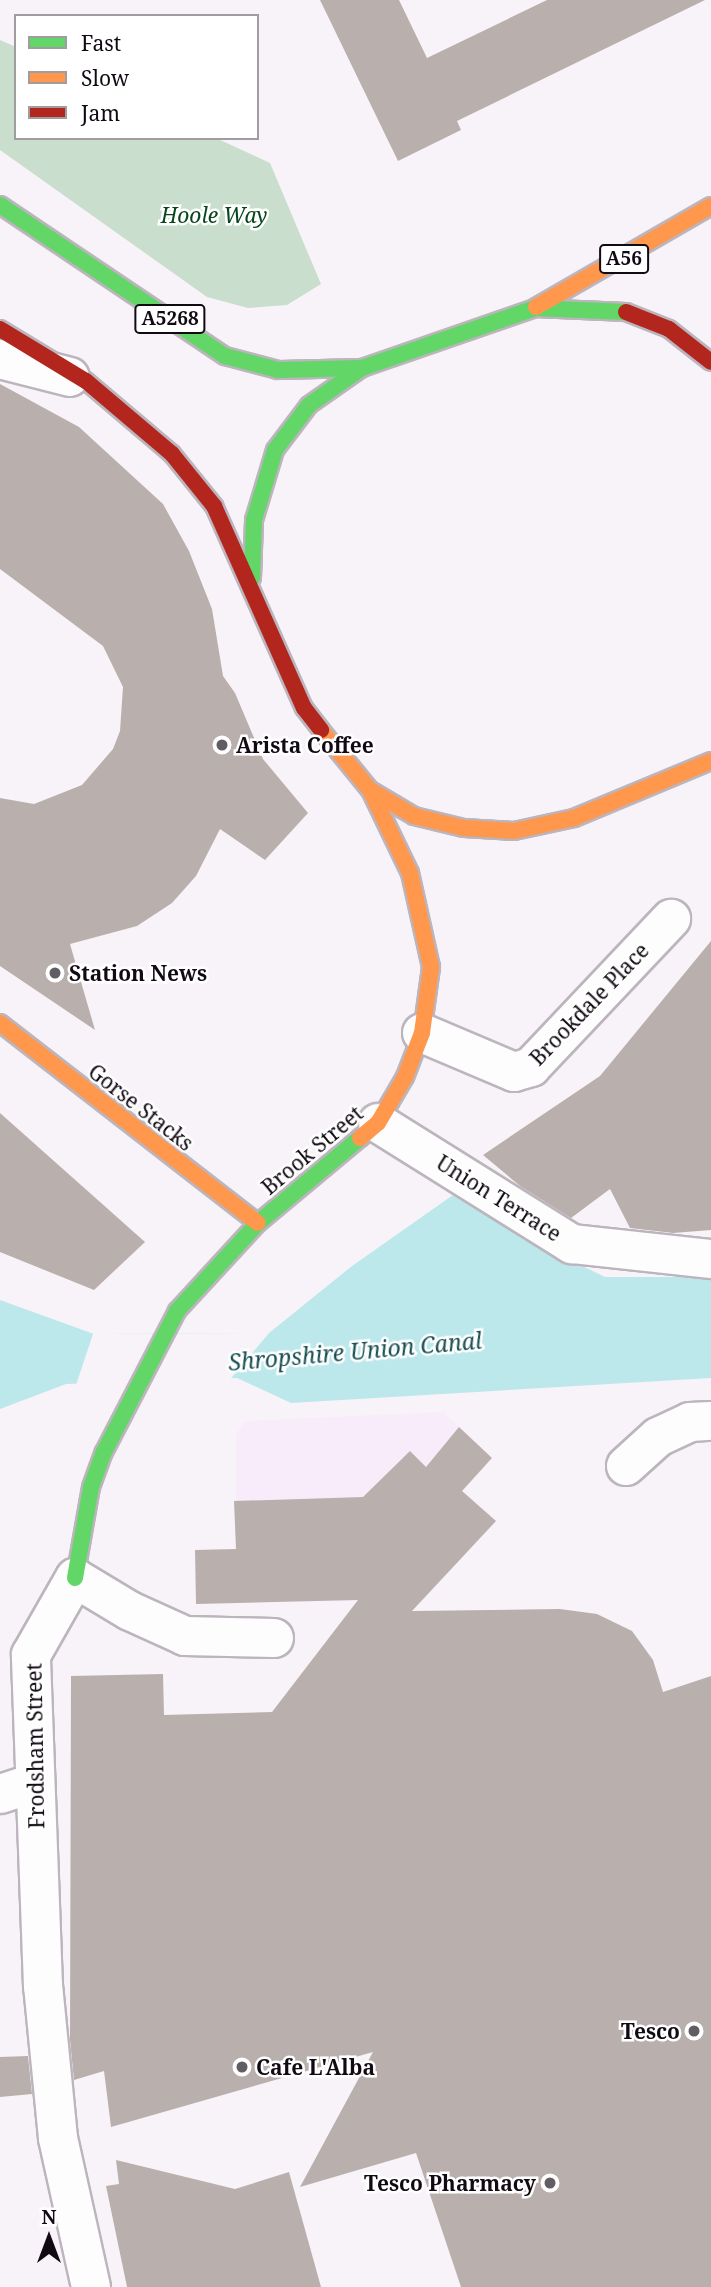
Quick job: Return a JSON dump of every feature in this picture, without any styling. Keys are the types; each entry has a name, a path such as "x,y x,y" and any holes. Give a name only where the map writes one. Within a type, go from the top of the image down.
{"main road":[{"name":"A5268","path":"0,205 225,356 278,370 362,368"},
{"name":"A56","path":"535,308 711,206"},
{"name":"A5268","path":"252,584 254,520 275,450 309,405 362,368 535,308 617,309 669,329 711,362"},
{"name":"A5268","path":"0,329 86,381 172,454 214,506 252,584 303,708 370,790"},
{"path":"370,790 414,816 464,828 514,831 574,818 711,761"},
{"name":"Brook Street","path":"258,1223 378,1123 405,1077 422,1033 431,967 410,873 370,790"},
{"name":"Gorse Stacks","path":"0,1023 258,1223"},
{"name":"Frodsham Street","path":"75,1578 91,1487 127,1407 165,1333 177,1311 258,1223"}],"street":[{"path":"0,359 86,381"},
{"name":"Brookdale Place","path":"422,1033 514,1072 531,1067 671,919"},
{"name":"Union Terrace","path":"378,1123 572,1244 711,1259"},
{"path":"626,1466 658,1437 690,1422 711,1422"},
{"path":"75,1578 130,1611 185,1636 274,1638"},
{"name":"Frodsham Street","path":"75,1578 16,1655 17,1789 43,1986 58,2138 91,2287"}],"shaded area":[{"path":"443,1412 492,1458 462,1491 496,1521 424,1599 196,1604 195,1550 236,1549 236,1435 245,1421"}],"green space":[{"name":"Hoole Way","path":"0,40 14,46 14,140 220,140 270,163 321,284 287,305 248,308 207,297 0,150"}],"water":[{"name":"Shropshire Union Canal","path":"453,1195 519,1235 605,1277 711,1277 711,1378 291,1403 237,1378 66,1384 0,1409 0,1300 94,1334 269,1333 352,1266"}],"pier":[{"path":"269,1333 228,1382 75,1388 93,1334"}],"building":[{"path":"320,0 399,0 427,58 547,0 705,0 457,121 461,130 398,161"},
{"path":"0,384 79,427 163,504 189,551 212,609 223,676 235,693 263,759 308,813 265,860 220,829 196,876 172,903 137,926 70,944 95,1030 0,966 0,798 34,804 82,785 113,749 120,731 123,687 103,646 0,569"},
{"path":"711,941 711,1230 673,1233 630,1228 610,1189 571,1218 520,1186 483,1155 600,1076"},
{"path":"0,1113 145,1242 94,1290 0,1252"},
{"path":"459,1427 492,1458 462,1491 496,1521 412,1611 560,1609 597,1614 632,1631 653,1660 663,1692 711,1676 711,2287 461,2287 416,2153 300,2187 373,2052 111,2127 104,2071 74,2080 70,2040 71,1676 163,1674 164,1715 272,1712 358,1600 196,1604 195,1550 236,1549 234,1501 363,1497 410,1451 426,1467"},
{"path":"28,2056 32,2094 0,2097 0,2057"},
{"path":"116,2160 235,2189 289,2172 321,2287 127,2287 106,2186 119,2184"}],"traffic: fast":[{"path":"0,205 225,356 278,370 362,368"},
{"path":"252,578 254,520 275,450 309,405 362,368 535,308 626,312"},
{"path":"75,1578 91,1487 104,1452 177,1311 258,1223 360,1138"}],"traffic: slow":[{"path":"536,307 711,206"},
{"path":"321,730 370,790 414,816 464,828 514,831 574,818 711,761"},
{"path":"360,1138 378,1123 405,1077 422,1033 431,967 410,873 370,790"},
{"path":"0,1023 258,1223"}],"traffic: jam":[{"path":"626,312 669,329 711,362"},
{"path":"0,329 86,381 172,454 214,506 304,708 321,730"}],"place":[{"name":"Arista Coffee","path":"222,745"},
{"name":"Station News","path":"55,973"},
{"name":"Tesco","path":"694,2031"},
{"name":"Cafe L'Alba","path":"242,2067"},
{"name":"Tesco Pharmacy","path":"550,2183"}]}
